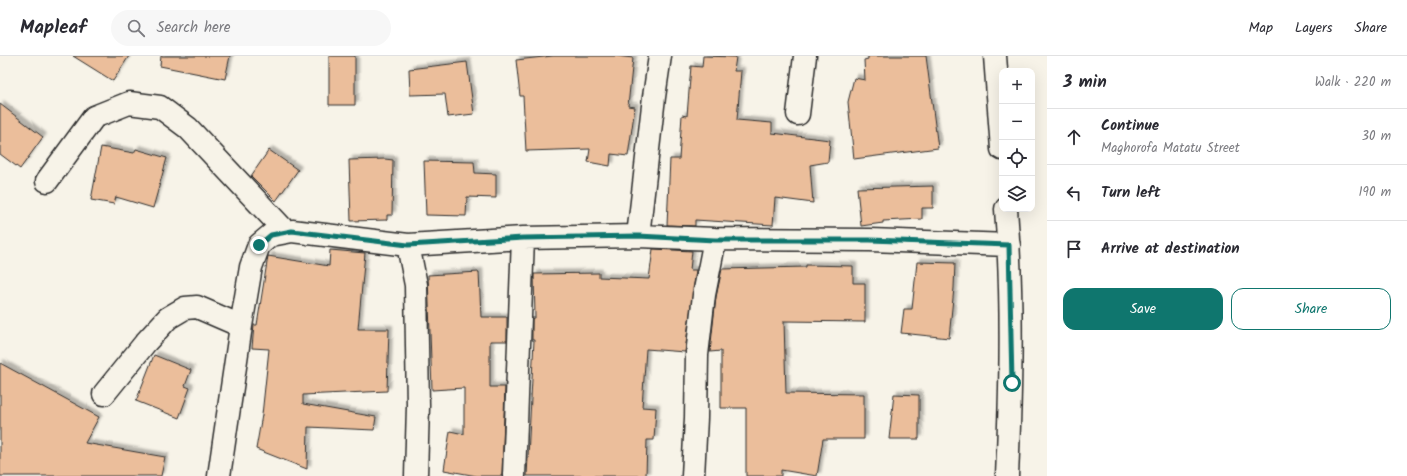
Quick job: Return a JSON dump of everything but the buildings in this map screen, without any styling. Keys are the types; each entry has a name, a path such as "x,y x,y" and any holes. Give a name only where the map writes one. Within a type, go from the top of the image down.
{"street":[{"path":"638,236 660,56"},
{"path":"798,114 805,56"},
{"path":"995,56 1001,140"},
{"path":"46,181 94,118 129,103 160,107 188,128 286,232"},
{"path":"1006,212 1009,245 1012,383 1007,476"},
{"path":"219,476 251,266 259,245 271,235 292,231 408,245 523,238 638,236 715,240 870,240 1009,245"},
{"path":"514,476 523,238"},
{"path":"693,476 697,356 704,295 715,240"},
{"path":"408,245 416,285 418,406 416,476"},
{"path":"104,394 168,318 185,308 197,307 241,326"}],"route":[{"path":"259,245 271,235 292,231 408,245 523,238 638,236 715,240 870,240 1009,245 1012,383"}]}
